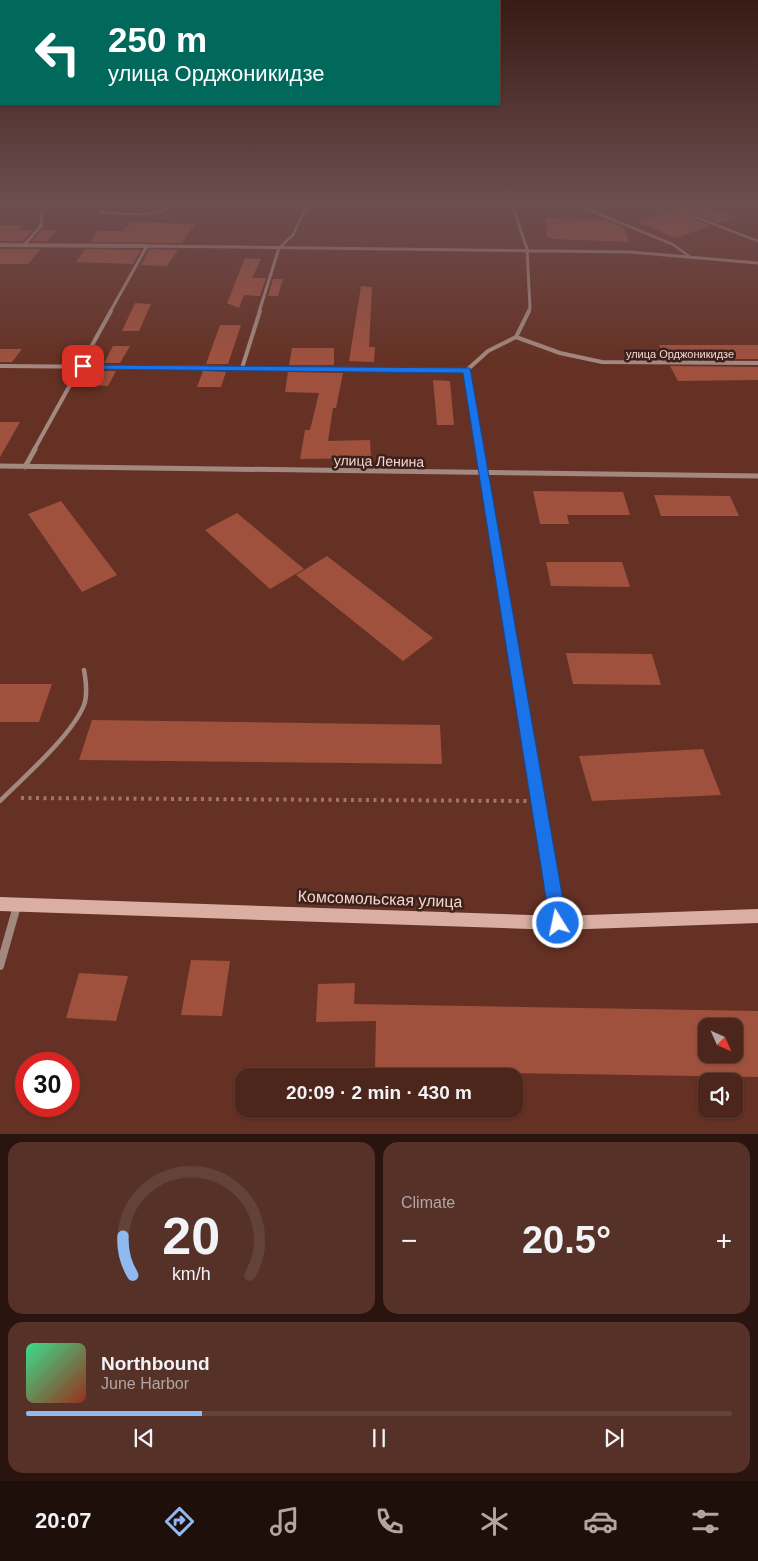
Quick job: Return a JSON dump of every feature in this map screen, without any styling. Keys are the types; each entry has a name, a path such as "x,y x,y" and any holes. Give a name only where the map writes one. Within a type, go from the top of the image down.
{"main road":[{"name":"Комсомольская улица","path":"0,904 558,923 758,916"}],"street":[{"path":"25,467 83,366 142,256"},
{"path":"242,368 277,256"},
{"path":"0,366 364,371 467,370 488,351 516,337 530,308 528,256"},
{"path":"690,256 758,263"},
{"name":"улица Орджоникидзе","path":"516,337 560,353 602,362 758,363"},
{"path":"467,370 558,923"},
{"name":"улица Ленина","path":"0,466 483,474 758,476"},
{"path":"0,966 17,905"}],"lane":[{"path":"2,800 65,731 84,705 86,686 84,670"}],"path":[{"path":"2,800 538,801"}],"building":[{"path":"0,256 35,256 28,264 0,264"},
{"path":"80,256 138,256 133,264 76,262"},
{"path":"146,256 174,256 167,266 141,265"},
{"path":"245,258 261,259 252,278 266,278 260,296 244,295 239,308 227,303"},
{"path":"273,279 283,279 278,296 268,296"},
{"path":"361,286 372,287 369,347 375,347 374,362 349,361"},
{"path":"135,303 151,304 139,331 122,331"},
{"path":"220,325 241,325 228,364 206,364"},
{"path":"659,345 758,345 758,359 666,359"},
{"path":"113,346 130,346 120,363 104,363"},
{"path":"292,348 334,348 334,365 289,365"},
{"path":"0,349 22,349 12,362 0,362"},
{"path":"670,366 758,367 758,380 678,381"},
{"path":"100,371 116,371 108,386 91,385"},
{"path":"203,371 226,372 221,387 197,387"},
{"path":"288,372 343,373 336,408 333,408 328,441 370,440 371,458 300,459 305,430 310,430 319,393 285,392"},
{"path":"433,380 450,381 454,425 437,425"},
{"path":"0,422 20,422 0,457"},
{"path":"533,491 623,492 630,515 567,515 569,524 540,524"},
{"path":"654,495 730,496 739,516 661,516"},
{"path":"61,501 117,575 82,592 28,514"},
{"path":"237,513 304,569 270,589 205,530"},
{"path":"327,556 433,638 403,661 296,575"},
{"path":"546,562 622,562 630,587 551,586"},
{"path":"566,653 652,654 661,685 573,684"},
{"path":"0,684 52,684 39,722 0,722"},
{"path":"92,720 440,725 442,764 79,760"},
{"path":"703,749 721,795 592,801 579,756"},
{"path":"191,960 230,961 222,1016 181,1015"},
{"path":"79,973 128,976 116,1021 66,1018"},
{"path":"355,983 354,1004 758,1011 758,1077 743,1077 743,1073 698,1073 698,1076 523,1073 523,1068 375,1068 376,1021 316,1022 318,984"}],"route":[{"path":"83,366 364,371 467,370 558,923"}]}
